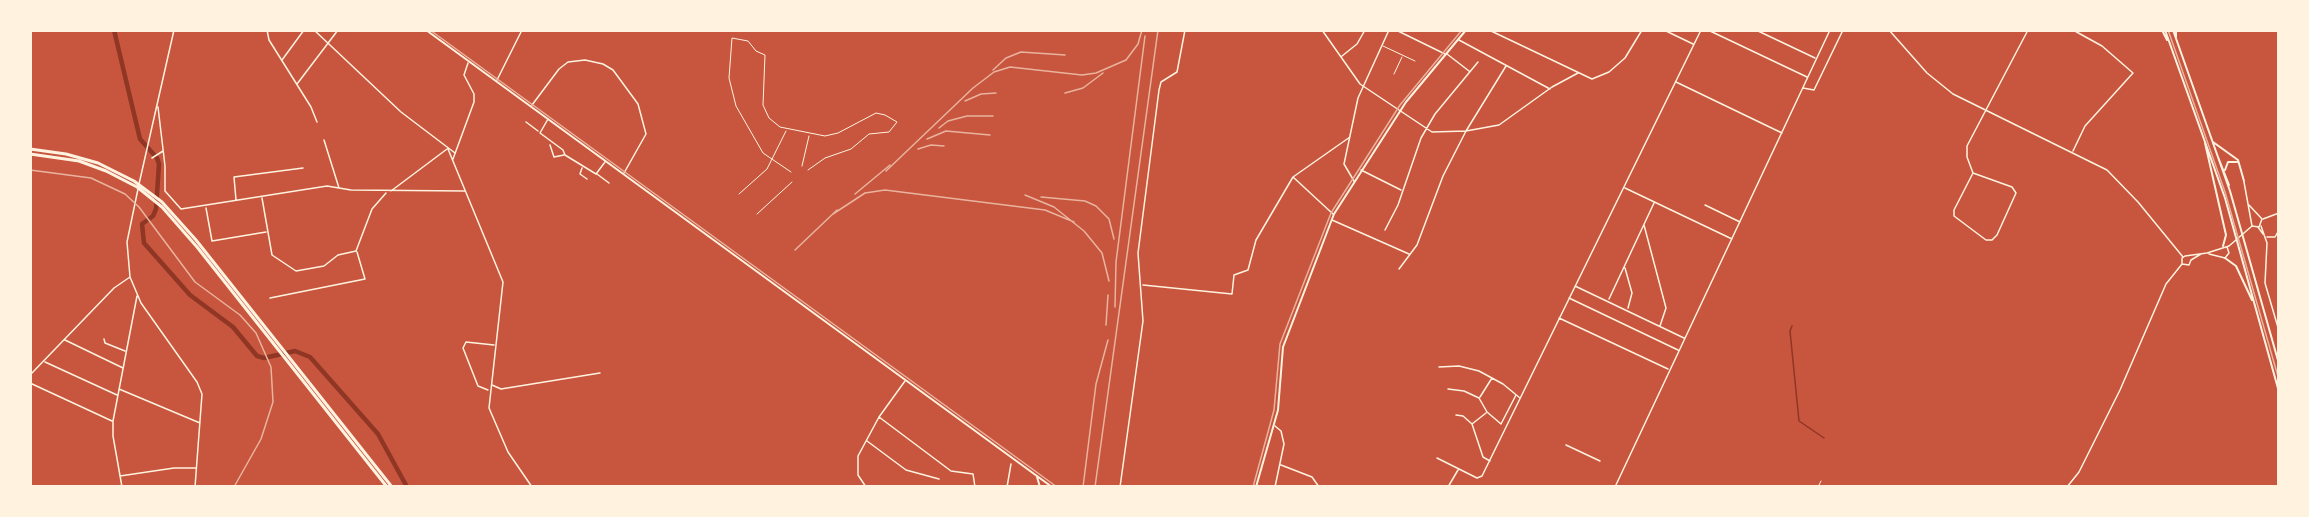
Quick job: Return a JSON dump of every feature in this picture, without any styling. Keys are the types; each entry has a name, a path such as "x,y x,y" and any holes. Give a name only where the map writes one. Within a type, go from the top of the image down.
{"highway":[{"path":"30,149 66,154 120,172 152,196 232,290"},
{"path":"30,154 59,157 96,166 162,202 392,487"},
{"path":"319,397 387,487"}],"main road":[{"path":"426,30 1037,477 1041,484 1049,486"},
{"path":"1256,487 1279,402 1280,350 1331,220 1400,112 1466,30"},
{"path":"2164,30 2231,219 2279,392"},
{"path":"2174,30 2230,190"},
{"path":"2204,138 2226,235 2225,246"},
{"path":"2211,139 2239,163 2244,181"},
{"path":"2216,153 2225,170 2279,364"},
{"path":"2225,170 2230,161 2239,163"},
{"path":"2225,258 2236,266 2254,304"}],"street":[{"path":"174,30 131,214 127,242 130,277 137,296 201,389 195,487"},
{"path":"267,30 317,122"},
{"path":"282,61 304,30"},
{"path":"314,30 401,112 455,153"},
{"path":"296,85 338,30"},
{"path":"496,82 522,30"},
{"path":"1120,487 1143,321 1138,253 1159,90 1161,82 1177,72 1185,30"},
{"path":"1322,30 1362,86 1426,129 1444,133 1500,125 1550,89 1578,74"},
{"path":"1341,57 1357,44 1365,30"},
{"path":"1354,181 1344,164 1350,137 1362,86 1389,30"},
{"path":"1396,30 1446,54 1470,72"},
{"path":"1489,30 1592,79 1609,71 1625,58 1642,30"},
{"path":"1664,30 1694,45"},
{"path":"1437,458 1478,478 1485,470 1624,188 1639,152 1701,30"},
{"path":"1708,30 1807,77"},
{"path":"1756,30 1816,59"},
{"path":"1615,487 1830,30"},
{"path":"1802,88 1814,90 1844,30"},
{"path":"1889,30 1942,86 1984,111 2107,170 2119,181 2183,257 2182,264 2166,284 2120,390 2077,476 2067,487"},
{"path":"1973,173 2012,187 2016,193 1997,235 1992,240 1986,240 1954,216 1954,210 1973,173 1967,157 1968,144 2028,30"},
{"path":"2072,152 2085,126 2133,73 2102,46 2073,30"},
{"path":"791,172 772,161 755,141 734,100 729,69 732,38 748,41 756,51 765,55 763,105 772,121 787,130 823,136 832,135 876,113 885,115 897,123 889,132 869,134 851,149 825,158 808,170"},
{"path":"1459,40 1550,89"},
{"path":"1381,45 1415,61"},
{"path":"1394,74 1403,56"},
{"path":"531,107 559,69 568,62 585,60 603,64 613,70 638,105 646,134 623,174"},
{"path":"453,160 474,102 474,94 464,75 469,62"},
{"path":"1385,230 1402,190 1413,154 1426,129 1478,62"},
{"path":"1399,269 1417,245 1443,176 1466,131 1506,66"},
{"path":"1676,82 1782,132"},
{"path":"158,106 164,151 165,187 168,197 181,209 324,186 387,191 465,191"},
{"path":"539,131 548,119"},
{"path":"526,122 563,150 565,155 609,183"},
{"path":"739,195 763,173 772,161 778,141 787,130"},
{"path":"802,166 810,134"},
{"path":"1142,285 1232,294 1234,275 1248,270 1252,248 1293,177 1350,137"},
{"path":"324,140 339,188"},
{"path":"550,145 554,157 565,155"},
{"path":"448,149 504,282 488,405 508,452 532,487"},
{"path":"391,191 448,149"},
{"path":"152,158 164,151"},
{"path":"596,174 605,161"},
{"path":"583,167 579,172 587,179"},
{"path":"236,201 234,177 303,168"},
{"path":"1361,170 1402,190"},
{"path":"1293,177 1334,214"},
{"path":"2207,254 2232,244 2252,226 2244,181"},
{"path":"757,214 792,182"},
{"path":"1624,188 1733,239"},
{"path":"270,298 365,279 356,251 374,205 387,191"},
{"path":"261,197 273,257 296,272 324,266 338,255 356,251"},
{"path":"1609,301 1654,202"},
{"path":"1705,205 1741,222"},
{"path":"2249,205 2262,219"},
{"path":"206,206 212,241 267,232"},
{"path":"2262,219 2279,213"},
{"path":"2252,218 2256,215"},
{"path":"2262,219 2261,226 2265,237 2265,283 2279,331"},
{"path":"1331,220 1409,254"},
{"path":"1644,224 1666,308 1660,326"},
{"path":"2252,226 2261,226"},
{"path":"2258,227 2265,237"},
{"path":"2275,237 2279,230"},
{"path":"2265,237 2279,238"},
{"path":"2183,257 2207,254 2225,258 2232,244"},
{"path":"2225,246 2229,251"},
{"path":"2218,250 2218,255"},
{"path":"2182,264 2188,266 2201,254"},
{"path":"2189,257 2191,261"},
{"path":"1624,267 1628,271 1632,293 1627,309"},
{"path":"30,375 114,288 130,277"},
{"path":"1575,286 1684,338"},
{"path":"122,487 113,421 137,296"},
{"path":"1568,298 1679,351"},
{"path":"134,305 141,303"},
{"path":"1558,318 1669,370"},
{"path":"104,339 105,343 126,352"},
{"path":"65,340 123,368"},
{"path":"490,390 478,386 463,348 466,342 495,345"},
{"path":"44,361 118,396"},
{"path":"1439,367 1466,367 1493,378 1521,399"},
{"path":"491,385 501,389 600,373"},
{"path":"1479,398 1493,378"},
{"path":"866,487 858,475 856,463 879,417 905,380"},
{"path":"30,383 113,421"},
{"path":"119,389 200,423"},
{"path":"1448,389 1461,390 1479,398 1487,412 1503,424 1516,395"},
{"path":"1472,424 1487,412"},
{"path":"1456,415 1463,416 1472,424 1483,457 1490,461"},
{"path":"879,417 951,471 973,474 975,487"},
{"path":"1274,425 1281,431 1284,439 1275,487"},
{"path":"866,441 906,470 939,479"},
{"path":"1566,445 1600,461"},
{"path":"1007,487 1011,464"},
{"path":"1280,465 1312,477 1320,487"},
{"path":"120,476 174,468 196,468"},
{"path":"1448,487 1458,469"},
{"path":"1818,487 1821,481"}],"waterway":[{"path":"114,30 140,139 157,158 159,164 156,209 153,216 142,224 144,243 190,295 233,327 257,356 264,358 295,351 310,357 378,434 407,487"},
{"path":"1792,326 1790,331 1799,421 1824,438"}],"tram line":[{"path":"430,30 1057,487"},
{"path":"1253,487 1274,410 1280,344 1331,213 1400,105 1462,30"},
{"path":"2168,30 2225,192 2279,380"}],"railway":[{"path":"886,171 973,88 994,72 1010,67 1082,75 1096,73 1126,60 1138,44 1142,30"},
{"path":"1095,487 1158,30"},
{"path":"1115,307 1116,262 1145,36"},
{"path":"993,70 1006,58 1021,52 1065,55"},
{"path":"1065,93 1083,88 1103,73"},
{"path":"965,101 981,94 996,93"},
{"path":"939,128 948,121 967,116 993,116"},
{"path":"927,139 946,131 990,135"},
{"path":"918,149 931,145 944,146"},
{"path":"855,194 890,165"},
{"path":"30,170 91,178 125,194 139,207 195,282 240,315 256,333 271,367 273,402 261,439 234,487"},
{"path":"833,214 865,193 885,190 1045,210 1074,222"},
{"path":"1025,195 1054,207 1084,231 1102,253 1109,281"},
{"path":"1041,197 1085,201 1096,206 1109,219 1114,239"},
{"path":"795,250 837,210"},
{"path":"1106,325 1108,295"},
{"path":"1083,487 1096,384 1108,340"}]}
